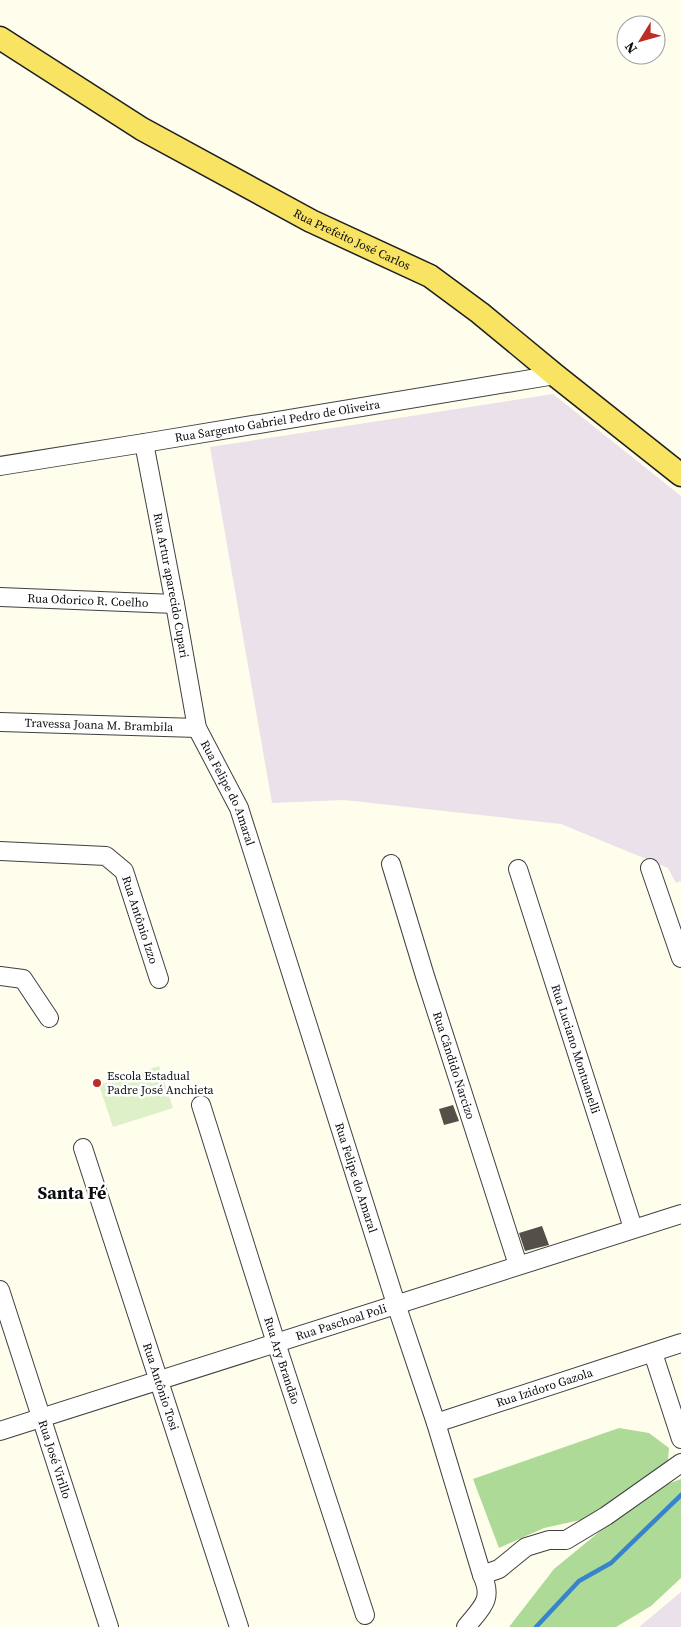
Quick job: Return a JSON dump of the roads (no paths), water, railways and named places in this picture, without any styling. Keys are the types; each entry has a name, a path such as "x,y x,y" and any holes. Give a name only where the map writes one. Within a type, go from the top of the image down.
{"main road":[{"name":"Rua Prefeito José Carlos","path":"0,38 142,129 311,221 430,276 480,313 554,375 681,475"}],"street":[{"name":"Rua Sargento Gabriel Pedro de Oliveira","path":"0,466 144,444 554,375"},
{"name":"Rua Artur aparecido Cupari","path":"144,444 197,728"},
{"name":"Rua Odorico R. Coelho","path":"0,597 175,604"},
{"name":"Travessa Joana M. Brambila","path":"0,722 197,728"},
{"name":"Rua Felipe do Amaral","path":"197,728 239,808 487,1586 487,1600 466,1627"},
{"name":"Rua Antônio Izzo","path":"0,851 106,856 124,871 159,979"},
{"name":"Rua Cândido Narcizo","path":"391,864 518,1265"},
{"path":"650,868 681,958"},
{"name":"Rua Luciano Montuanelli","path":"518,869 633,1228"},
{"path":"0,976 23,979 49,1018"},
{"name":"Rua Ary Brandão","path":"201,1105 276,1343 366,1615"},
{"name":"Rua Antônio Tosi","path":"83,1148 239,1627"},
{"name":"Rua Paschoal Poli","path":"0,1431 681,1214"},
{"name":"Rua José Virillo","path":"0,1290 109,1627"},
{"name":"Rua Izidoro Gazola","path":"436,1423 653,1353 681,1342"},
{"path":"653,1353 681,1438"},
{"path":"482,1575 499,1569 526,1547 549,1540 566,1540 606,1516 681,1463"}],"waterway":[{"path":"536,1627 579,1581 611,1563 681,1495"}],"place":[{"name":"Escola Estadual Padre José Anchieta","path":"97,1083"}],"district":[{"name":"Santa Fé","path":"72,1192"}]}
